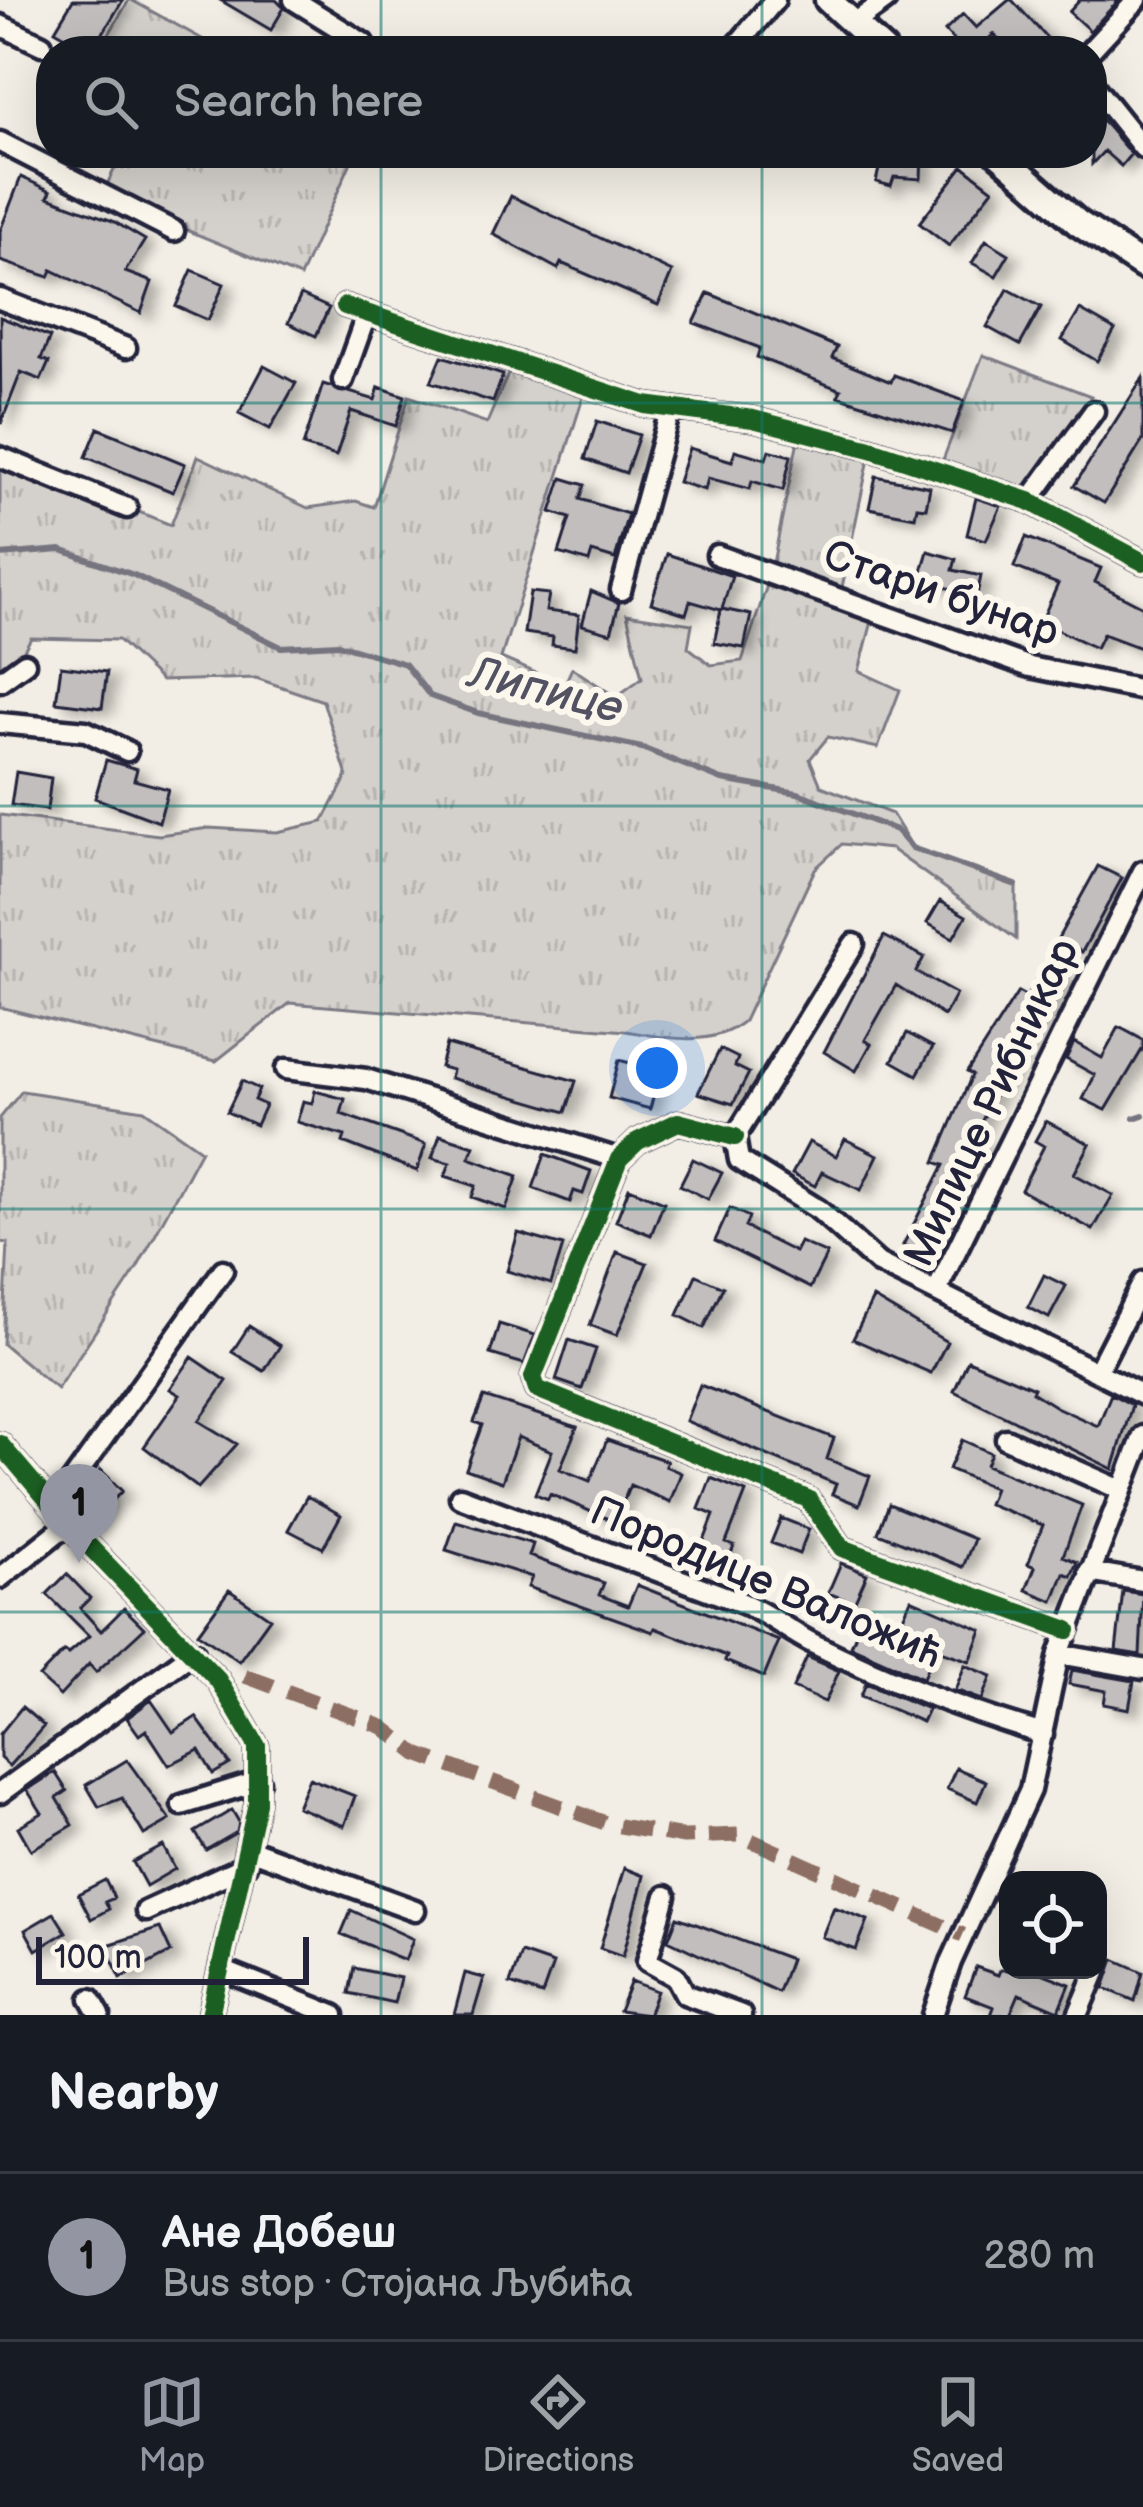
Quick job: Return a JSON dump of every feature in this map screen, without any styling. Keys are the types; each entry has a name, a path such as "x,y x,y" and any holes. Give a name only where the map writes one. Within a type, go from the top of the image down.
{"main road":[{"path":"828,0 868,36"},
{"path":"1015,168 1078,223 1143,266"}],"street":[{"path":"294,0 352,36"},
{"path":"745,36 775,0"},
{"path":"854,23 886,0"},
{"path":"1104,36 1137,0"},
{"path":"0,25 36,42"},
{"path":"1107,104 1143,148"},
{"path":"0,142 36,161"},
{"path":"51,168 173,231"},
{"path":"0,299 127,348"},
{"path":"345,305 670,411 800,430 1030,501 1143,562"},
{"path":"343,380 367,313"},
{"path":"621,590 670,411"},
{"path":"1030,501 1094,411"},
{"path":"0,457 127,508"},
{"name":"Стари бунар","path":"717,555 1030,667 1143,690"},
{"path":"0,681 25,663"},
{"path":"0,723 86,731 127,751"},
{"name":"Милице Рибникар","path":"1143,871 936,1292 1143,1395"},
{"path":"854,944 735,1138 736,1154 745,1165 819,1210 878,1263 936,1292"},
{"path":"286,1069 366,1079 619,1159"},
{"path":"735,1138 679,1122 638,1141 619,1159 533,1377 537,1389 808,1498 842,1548 1069,1630"},
{"path":"54,1507 223,1270"},
{"path":"1097,1372 1143,1282"},
{"path":"933,2015 951,1962 1030,1790 1059,1654 1143,1436"},
{"path":"1006,1439 1119,1490"},
{"path":"0,1444 68,1523 194,1652 246,1720 257,1746 259,1781 248,1857 210,2015"},
{"name":"Породице Валожић","path":"460,1497 756,1608 814,1644 898,1681 1043,1734"},
{"path":"0,1578 68,1523"},
{"path":"1089,1572 1143,1581"},
{"path":"0,1793 194,1652"},
{"path":"1059,1654 1143,1669"},
{"path":"182,1805 259,1781"},
{"path":"146,1911 248,1857 415,1910"},
{"path":"666,1896 646,1961 676,1977 685,1994 741,2015"},
{"path":"222,1970 334,2015"},
{"path":"1078,2015 1093,1979"}],"green space":[{"path":"131,0 197,36 108,36"},
{"path":"115,168 348,168 300,277 102,195"},
{"path":"983,355 1091,396 1029,501 938,473"},
{"path":"515,358 587,385 501,658 536,673 557,701 572,668 616,697 642,678 627,614 692,624 688,647 711,665 742,661 771,573 800,430 871,449 840,597 875,610 859,671 900,690 878,748 828,737 810,759 821,786 892,814 913,848 1016,885 1016,939 891,849 842,844 815,869 744,1021 703,1038 290,1003 216,1061 0,1007 0,815 159,835 209,828 277,832 323,822 347,776 323,701 256,678 161,681 118,640 31,638 11,672 0,671 0,456 171,525 198,456 308,508 356,501 374,507 409,396 487,423"},
{"path":"22,1091 144,1110 201,1150 136,1270 57,1389 3,1344 8,1243 0,1242 0,1118"}],"building":[{"path":"73,0 123,0 101,36 66,36 55,30"},
{"path":"220,0 276,0 284,8 271,30"},
{"path":"1012,0 1045,36 950,36 945,31 963,14 976,28"},
{"path":"1080,0 1119,0 1090,31 1069,12"},
{"path":"1107,126 1131,154 1121,166 1107,154"},
{"path":"879,168 921,168 921,179 894,177 891,186 876,182"},
{"path":"961,168 993,189 949,246 919,223"},
{"path":"21,177 51,191 48,197 113,221 145,240 125,272 152,282 141,313 52,270 49,277 0,261 0,231"},
{"path":"511,196 672,272 658,305 561,263 558,269 493,234"},
{"path":"986,240 1009,254 996,276 972,263"},
{"path":"192,270 224,284 208,320 176,306"},
{"path":"1008,289 1041,307 1020,345 987,327"},
{"path":"708,293 837,347 832,358 891,382 894,375 964,401 952,433 838,396 841,390 757,357 760,348 694,323"},
{"path":"301,295 329,308 316,336 288,323"},
{"path":"1080,310 1115,330 1097,361 1062,340"},
{"path":"0,317 50,337 41,359 49,362 41,380 21,372 1,424"},
{"path":"442,356 503,375 493,402 431,382"},
{"path":"264,366 296,383 270,429 239,413"},
{"path":"1143,378 1143,440 1104,503 1074,486"},
{"path":"323,384 375,400 379,387 405,396 396,426 351,411 336,456 303,446"},
{"path":"597,421 639,435 626,473 585,459"},
{"path":"98,428 185,464 173,492 86,457"},
{"path":"689,448 732,461 735,450 766,459 769,450 791,456 783,490 752,481 750,489 708,478 705,490 678,482"},
{"path":"876,476 930,487 926,508 917,507 915,517 869,508"},
{"path":"562,478 585,485 580,499 628,514 615,559 592,552 589,562 559,553 570,518 551,512"},
{"path":"976,498 1001,506 986,540 967,535"},
{"path":"1026,537 1101,568 1095,582 1143,607 1143,649 1103,634 1096,648 1041,622 1058,584 1014,567"},
{"path":"928,551 956,559 953,570 981,576 977,595 919,581"},
{"path":"667,554 732,576 722,609 751,615 744,648 714,643 721,610 690,601 686,614 651,603"},
{"path":"591,591 619,603 611,633 582,625"},
{"path":"530,592 549,594 546,611 579,615 575,648 552,645 553,637 524,633"},
{"path":"61,666 107,672 102,708 56,702"},
{"path":"106,760 137,769 134,780 168,789 159,822 95,798"},
{"path":"16,772 51,778 47,810 11,805"},
{"path":"1098,866 1122,878 1082,952 1057,940"},
{"path":"940,901 966,916 953,938 927,923"},
{"path":"884,936 924,957 916,972 956,994 944,1016 896,985 865,1040 871,1044 856,1071 824,1052"},
{"path":"1044,964 1069,976 992,1099 973,1140 983,1145 930,1258 903,1245 944,1165 935,1162 972,1075 967,1072 1018,992 1027,997"},
{"path":"1119,1027 1143,1040 1143,1048 1106,1110 1083,1099 1095,1075 1066,1059 1074,1042 1102,1058"},
{"path":"907,1033 933,1047 917,1075 892,1061"},
{"path":"446,1044 576,1081 566,1112 450,1078 452,1070 440,1067"},
{"path":"720,1049 738,1058 735,1066 749,1073 733,1104 698,1093"},
{"path":"619,1060 660,1071 650,1109 609,1098"},
{"path":"242,1081 259,1089 254,1100 265,1105 256,1125 227,1112"},
{"path":"315,1091 345,1099 341,1114 426,1144 417,1171 343,1142 345,1136 297,1122 303,1101 312,1103"},
{"path":"1046,1121 1090,1144 1074,1174 1113,1195 1093,1230 1021,1190 1044,1146 1035,1141"},
{"path":"440,1135 474,1146 469,1158 518,1176 506,1209 472,1197 476,1186 445,1176 450,1163 432,1158"},
{"path":"845,1139 878,1155 861,1190 822,1172 815,1186 792,1174 809,1142 836,1156"},
{"path":"545,1154 591,1171 583,1194 574,1191 570,1202 533,1188"},
{"path":"693,1159 722,1173 708,1199 680,1185"},
{"path":"629,1188 664,1202 651,1235 616,1221"},
{"path":"730,1208 749,1217 745,1227 795,1252 800,1242 827,1254 810,1288 715,1241"},
{"path":"518,1233 563,1246 551,1284 507,1271"},
{"path":"617,1252 647,1263 617,1335 590,1325"},
{"path":"696,1275 723,1287 704,1328 678,1315"},
{"path":"1044,1275 1066,1286 1049,1318 1028,1307"},
{"path":"873,1298 947,1342 931,1373 853,1339"},
{"path":"499,1324 535,1335 524,1364 490,1354"},
{"path":"249,1326 280,1346 264,1371 232,1352"},
{"path":"569,1340 596,1349 582,1389 556,1380"},
{"path":"192,1357 227,1381 199,1421 237,1444 198,1488 144,1447 180,1395 170,1389"},
{"path":"968,1360 1034,1388 1032,1392 1056,1407 1098,1426 1111,1394 1132,1405 1113,1469 954,1391"},
{"path":"700,1385 834,1438 827,1459 870,1476 859,1505 832,1494 836,1484 686,1421"},
{"path":"484,1397 577,1427 560,1469 590,1481 607,1440 667,1461 665,1466 681,1473 670,1502 630,1485 615,1522 550,1494 548,1499 535,1494 552,1451 518,1437 502,1482 466,1469 482,1425 474,1422"},
{"path":"962,1440 991,1453 986,1465 1082,1505 1063,1556 1077,1562 1071,1576 1064,1573 1053,1601 1026,1590 1035,1567 1028,1564 1043,1525 988,1504 994,1488 949,1469"},
{"path":"101,1470 122,1491 101,1513 80,1494"},
{"path":"711,1478 746,1492 726,1543 734,1546 724,1572 696,1562 714,1515 699,1509"},
{"path":"307,1496 341,1515 323,1548 288,1530"},
{"path":"889,1504 974,1539 963,1567 878,1533"},
{"path":"781,1518 809,1529 799,1554 771,1543"},
{"path":"456,1521 533,1544 529,1556 604,1583 599,1595 628,1606 637,1585 779,1641 764,1677 725,1661 727,1656 655,1628 653,1632 528,1587 532,1577 446,1550"},
{"path":"841,1563 867,1574 854,1603 828,1593"},
{"path":"67,1574 90,1598 80,1608 101,1631 124,1608 144,1628 96,1672 89,1664 60,1696 39,1677 64,1651 68,1654 89,1636 47,1594"},
{"path":"229,1590 270,1618 239,1661 198,1633"},
{"path":"1123,1591 1143,1594 1140,1655 1116,1651"},
{"path":"911,1599 982,1630 970,1661 935,1649 923,1678 851,1646 860,1624 894,1638"},
{"path":"807,1657 839,1671 825,1702 793,1688"},
{"path":"965,1665 992,1676 982,1700 955,1690"},
{"path":"1072,1670 1134,1681 1129,1709 1104,1704 1106,1691 1069,1684"},
{"path":"866,1683 928,1709 922,1722 861,1696"},
{"path":"151,1700 173,1732 196,1717 230,1764 213,1774 199,1750 169,1765 146,1730 139,1735 127,1718"},
{"path":"22,1707 44,1726 9,1766 0,1758 0,1734"},
{"path":"127,1760 170,1820 144,1835 122,1798 99,1807 86,1785"},
{"path":"956,1768 986,1781 977,1802 947,1789"},
{"path":"55,1772 67,1791 57,1798 73,1825 31,1850 18,1827 42,1813 27,1790"},
{"path":"309,1778 355,1796 344,1826 297,1807"},
{"path":"232,1810 239,1822 237,1832 206,1850 195,1832"},
{"path":"163,1846 175,1869 146,1886 133,1862"},
{"path":"624,1868 644,1876 623,1956 600,1948"},
{"path":"105,1880 114,1898 105,1902 109,1909 91,1919 78,1894"},
{"path":"834,1907 868,1920 856,1950 822,1937"},
{"path":"351,1910 413,1939 405,1960 341,1934"},
{"path":"54,1913 66,1932 36,1950 25,1930"},
{"path":"677,1917 790,1959 778,1992 668,1940"},
{"path":"160,1928 171,1952 121,1978 105,1946"},
{"path":"521,1953 553,1964 542,1995 510,1984"},
{"path":"1114,1959 1143,1972 1135,2001 1104,1988"},
{"path":"976,1967 999,1972 999,1979 1057,1979 1070,1984 1059,2011 1019,1994 1010,2015 991,2015 994,2007 965,1996"},
{"path":"354,1968 400,1978 394,2003 349,1993"},
{"path":"465,1973 484,1978 473,2015 454,2015"},
{"path":"631,1981 657,1991 648,2015 619,2011"}],"waterway":[{"name":"Липице","path":"0,555 61,550 134,575 281,647 338,644 405,664 430,696 478,713 642,748 722,780 798,793 896,830 912,848 1016,885"},
{"path":"1134,1118 1143,1115"}],"marked path":[{"path":"245,1676 383,1727 417,1754 608,1824 684,1837 739,1835 963,1935"}],"cycle path":[{"path":"345,306 645,405 753,419 871,449 1029,501 1143,562"},
{"path":"735,1137 678,1122 638,1141 619,1159 533,1377 537,1389 808,1499 842,1548 1068,1630"},
{"path":"0,1444 68,1524 218,1680 257,1746 257,1803 210,2015"}],"place":[{"name":"Ане Добеш","path":"79,1563"}]}
